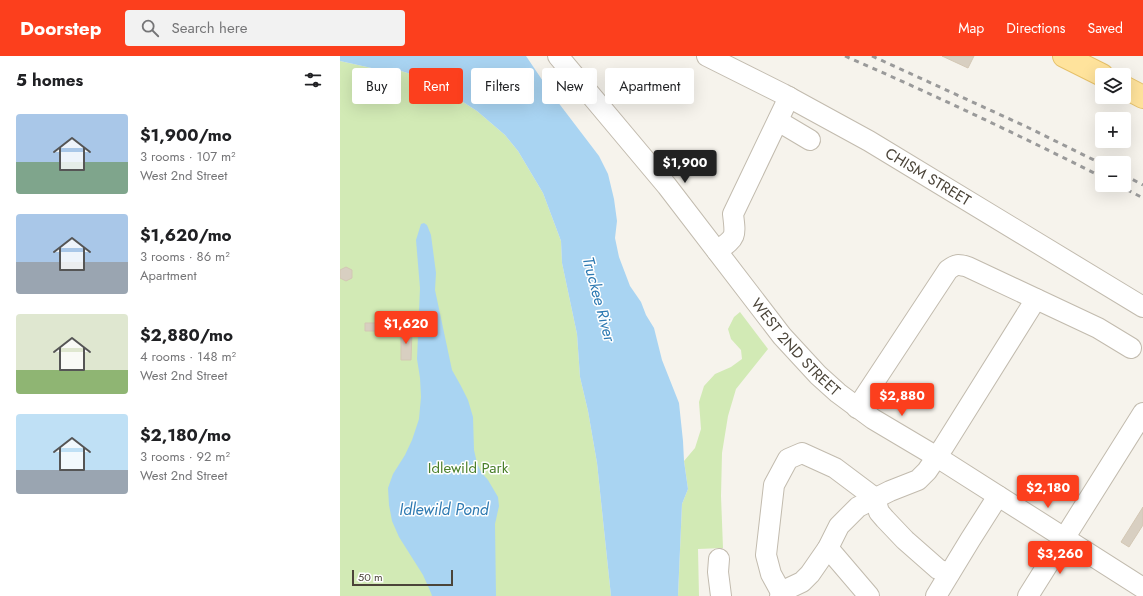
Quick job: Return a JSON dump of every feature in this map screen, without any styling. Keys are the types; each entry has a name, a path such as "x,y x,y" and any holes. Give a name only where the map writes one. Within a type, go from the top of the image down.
{"main road":[{"path":"1064,56 1095,72"},
{"path":"1131,91 1143,97"}],"street":[{"name":"WEST 2ND STREET","path":"558,56 667,186 782,336 818,375 857,408 1143,588"},
{"name":"CHISM STREET","path":"708,56 789,97 869,141 1143,307"},
{"path":"717,251 732,240 735,232 733,214 789,97"},
{"path":"778,121 810,140"},
{"path":"857,408 948,270 954,266 959,265 968,267 1036,298 1098,328 1131,348"},
{"path":"949,574 938,569 890,525 879,512 875,498 835,468 802,454 788,459 774,485 766,555 771,574 781,595 785,590 807,589 810,574 828,548 839,526 858,507 875,498 890,491 918,480 927,471 1036,298"},
{"path":"1028,596 1065,538 1136,438 1143,413"},
{"path":"936,596 998,496"},
{"path":"828,548 869,596"},
{"path":"718,559 721,596"}],"green space":[{"name":"Idlewild Park","path":"340,61 372,68 352,68 352,104 401,104 401,71 409,73 409,104 463,104 463,102 477,111 505,135 518,151 543,193 561,241 562,263 577,334 580,377 588,411 597,463 611,596 340,596"},
{"path":"740,312 768,349 736,389 728,416 722,453 721,496 723,548 698,549 699,596 678,596 682,504 688,489 684,461 695,448 701,429 699,402 704,386 715,374 731,367 742,359 741,350 731,339 728,329 734,317"}],"water":[{"name":"Truckee River","path":"340,56 526,56 542,80 542,104 559,104 599,156 608,174 614,199 617,221 615,238 619,257 630,286 641,302 646,315 654,328 662,360 679,403 688,489 682,504 678,596 611,596 597,463 588,411 580,377 577,334 562,263 561,241 543,193 518,151 505,135 477,111 463,102 463,68 409,68 409,73 401,71 401,68 372,68 340,61"},
{"name":"Idlewild Pond","path":"424,223 427,225 431,235 436,273 435,290 452,370 468,400 473,417 474,450 477,463 481,472 488,480 498,497 499,506 495,524 496,596 432,596 423,575 399,537 392,521 388,488 393,474 405,455 412,440 419,419 421,397 417,359 420,288 416,240 421,224"}],"building":[{"path":"942,56 974,56 968,68"},
{"path":"346,267 352,270 352,278 346,281 340,278 340,270"},
{"path":"365,323 378,323 378,331 365,331"},
{"path":"401,330 412,330 411,360 401,360"},
{"path":"1143,507 1143,525 1129,547 1121,542"}],"railway":[{"path":"845,56 1038,145 1095,174"},
{"path":"872,56 1027,127 1095,161"},
{"path":"1131,179 1143,185"},
{"path":"1131,192 1143,198"}]}
